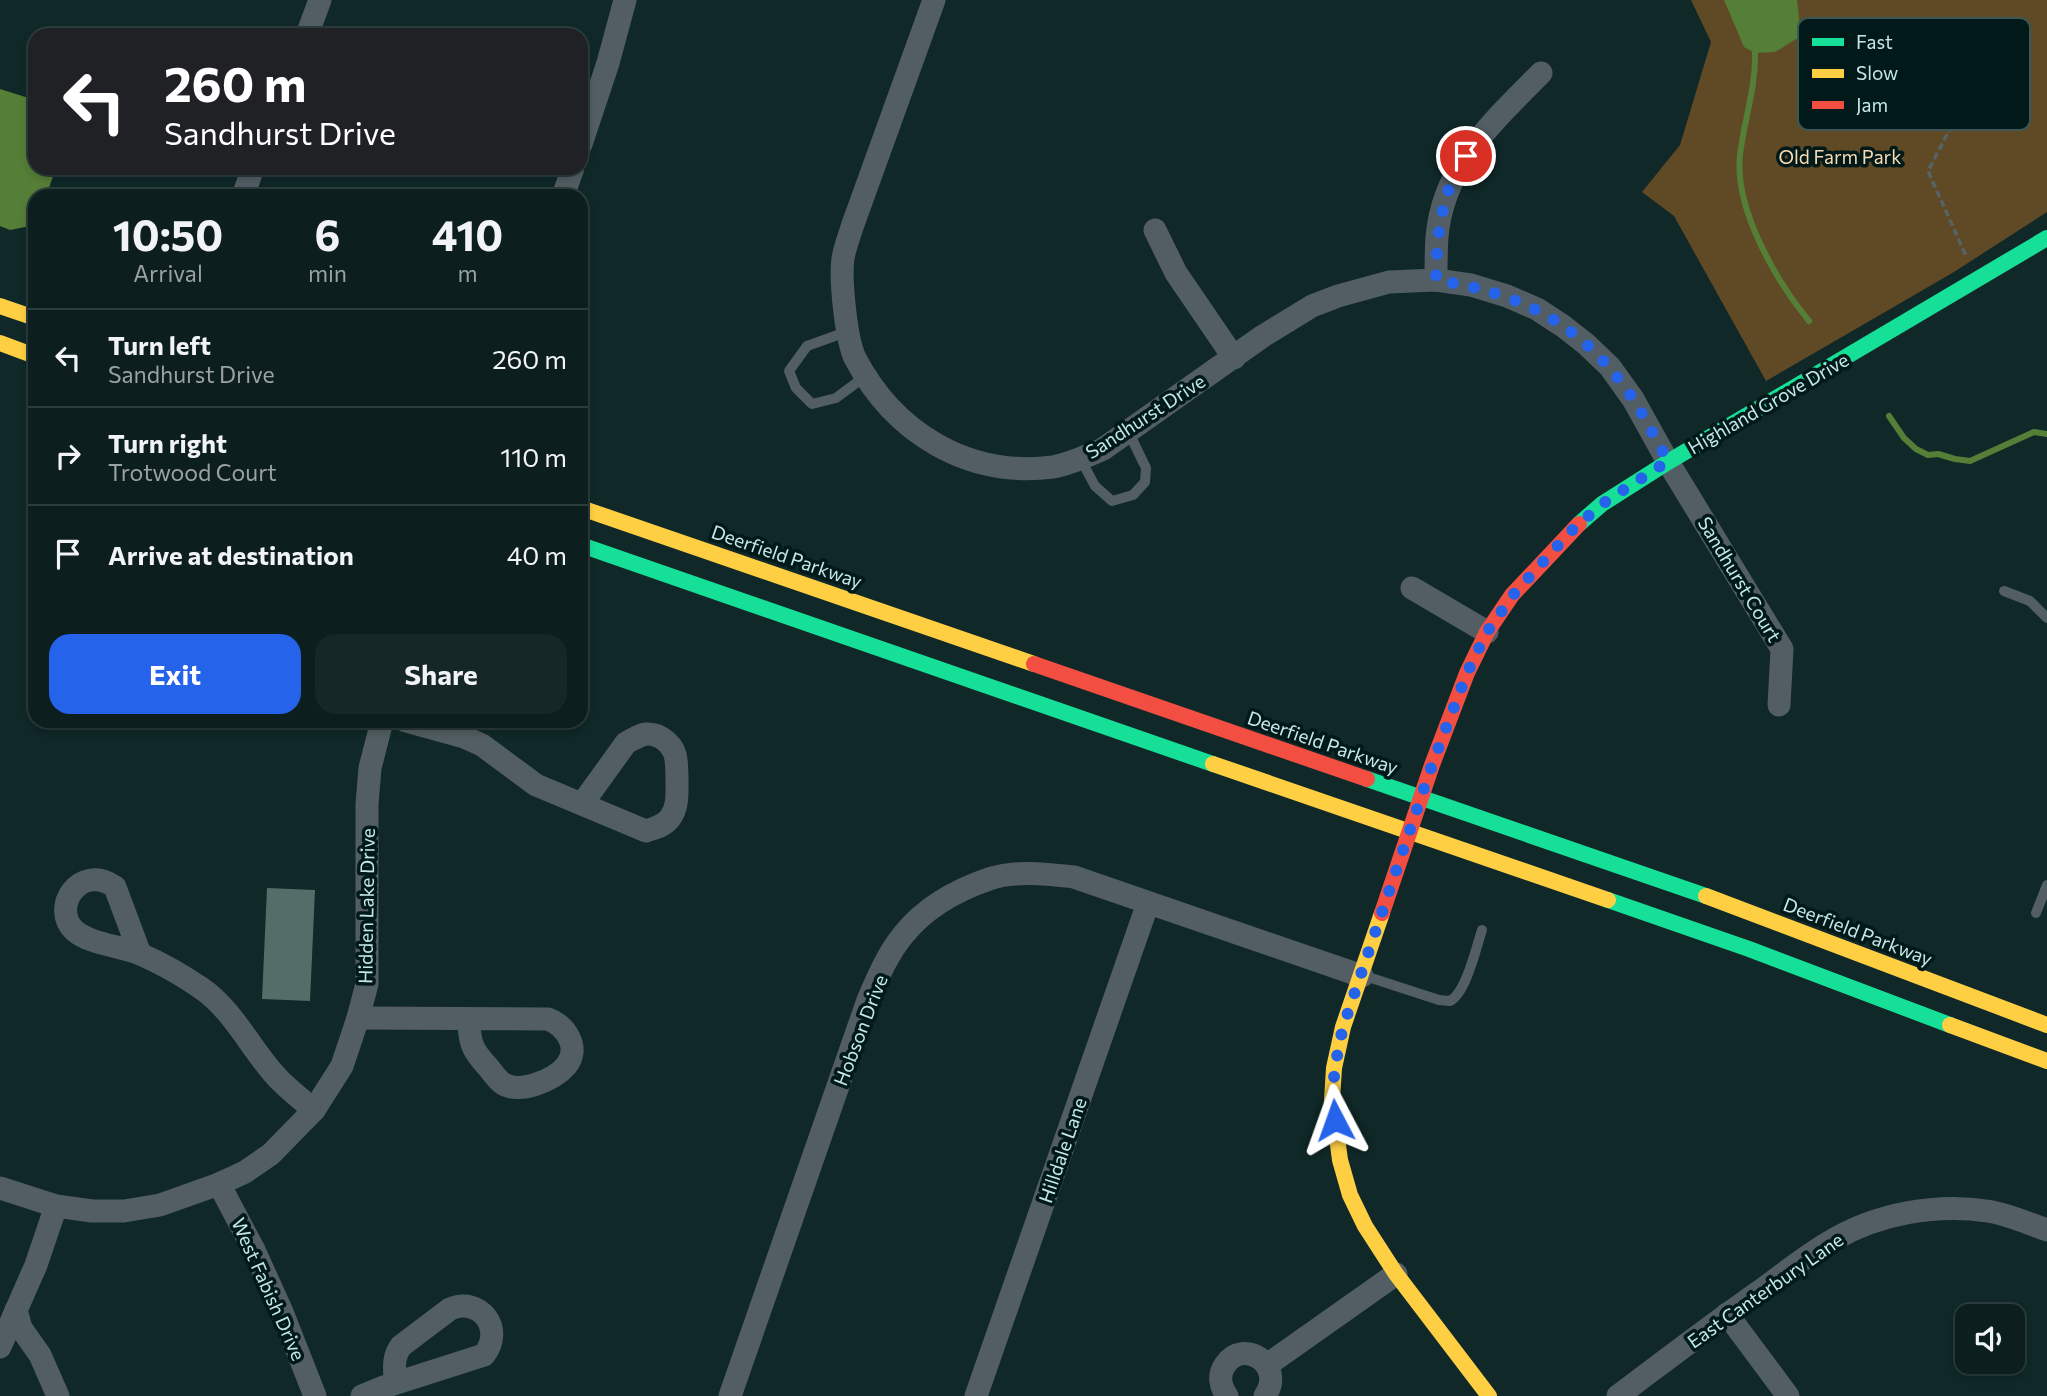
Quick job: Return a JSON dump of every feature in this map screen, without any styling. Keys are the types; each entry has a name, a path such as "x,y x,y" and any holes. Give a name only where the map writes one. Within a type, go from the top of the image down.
{"main road":[{"name":"Highland Grove Drive","path":"1489,1396 1396,1274 1365,1226 1350,1195 1340,1160 1332,1100 1334,1068 1343,1027 1409,831 1467,673 1487,632 1513,595 1570,532 1602,504 1668,461 2047,238"},
{"path":"0,306 28,316"},
{"path":"0,344 28,354"},
{"name":"Deerfield Parkway","path":"588,510 1712,898 2047,1025"},
{"path":"588,547 1749,949 2047,1061"}],"street":[{"path":"310,28 320,0"},
{"path":"588,123 625,0"},
{"name":"Sandhurst Drive","path":"934,0 843,258 843,289 854,356 880,397 899,419 922,437 950,452 981,462 1029,469 1055,467 1103,449 1263,336 1312,306 1389,282 1436,280 1471,285 1507,296 1536,309 1563,326 1610,368 1633,399 1668,461"},
{"path":"1436,280 1437,235 1445,198 1457,169 1475,142 1541,73"},
{"path":"1155,230 1176,273 1234,358"},
{"name":"Sandhurst Court","path":"1668,461 1782,649 1779,705"},
{"path":"1412,588 1487,632"},
{"name":"Hidden Lake Drive","path":"0,1188 56,1206 92,1211 124,1211 160,1205 245,1172 271,1154 314,1110 342,1066 367,984 367,804 370,768 381,728"},
{"path":"432,728 482,745 536,785 646,831 665,824 671,818 677,800 674,750 667,741 646,734 626,743 582,804"},
{"name":"Hobson Drive","path":"730,1396 868,1000 885,963 904,934 942,901 990,878 1046,874 1074,877 1362,976"},
{"name":"Hilldale Lane","path":"976,1396 1148,903"},
{"path":"140,954 204,990 221,1006 275,1076 314,1110"},
{"path":"358,1018 548,1019 557,1023 570,1037 571,1058 560,1071 530,1088 503,1084 476,1055 468,1019"},
{"name":"West Fabish Drive","path":"219,1184 254,1250 315,1396"},
{"path":"0,1347 36,1265 56,1206"},
{"name":"East Canterbury Lane","path":"1618,1396 1832,1240 1860,1226 1934,1209 1960,1208 2014,1217 2047,1230"},
{"path":"1267,1365 1396,1274"},
{"path":"16,1310 21,1328 40,1355 58,1396"},
{"path":"1727,1314 1788,1396"},
{"path":"1227,1396 1220,1379 1222,1369 1228,1360 1246,1353 1256,1355 1267,1365 1272,1379 1265,1396"},
{"path":"362,1396 395,1383"}],"lane":[{"path":"849,331 807,345 789,371 796,388 812,404 836,398 867,375"},
{"path":"1080,458 1095,486 1112,500 1133,495 1145,482 1146,468 1128,431"},
{"path":"2004,591 2030,600 2047,618"},
{"path":"2036,913 2047,885"},
{"path":"1362,976 1450,1001 1458,995 1464,984 1482,930"}],"path":[{"path":"1949,130 1928,171 1977,280"}],"green space":[{"name":"Old Farm Park","path":"1691,0 2047,0 2047,212 1954,272 1766,381 1674,216 1642,192 1680,145 1711,42"}],"shaded area":[{"path":"1724,0 1797,0 1798,38 1775,52 1755,53 1744,47"},
{"path":"0,89 28,98 28,175 54,175 48,189 28,189 28,226 10,230 0,226"}],"building":[{"path":"267,888 315,890 310,1001 262,999"}],"waterway":[{"path":"1755,53 1754,78 1740,155 1744,198 1750,220 1771,265 1809,321"},
{"path":"1889,416 1904,438 1916,449 1928,455 1938,454 1970,461 2034,432 2047,434"}],"traffic: fast":[{"path":"1579,524 1602,504 1668,462 2047,238"},
{"path":"588,547 1213,764"},
{"path":"1367,779 1706,896"},
{"path":"1608,900 1749,949 1950,1025"}],"traffic: slow":[{"path":"0,306 28,316"},
{"path":"0,343 28,353"},
{"path":"588,510 1034,664"},
{"path":"1213,764 1608,900"},
{"path":"1706,896 2047,1025"},
{"path":"1382,913 1343,1027 1334,1068 1332,1100 1340,1160 1350,1195 1365,1226 1396,1274 1489,1396"},
{"path":"1950,1025 2047,1061"}],"traffic: jam":[{"path":"1382,913 1432,765 1467,673 1487,632 1512,595 1579,524"},
{"path":"1034,664 1367,779"}],"route":[{"path":"1335,1120 1332,1100 1334,1068 1343,1027 1432,765 1467,673 1487,632 1513,595 1570,532 1602,504 1668,461 1633,399 1610,368 1563,326 1536,309 1507,296 1471,285 1436,280 1437,235 1445,198 1457,169 1466,156"}]}
